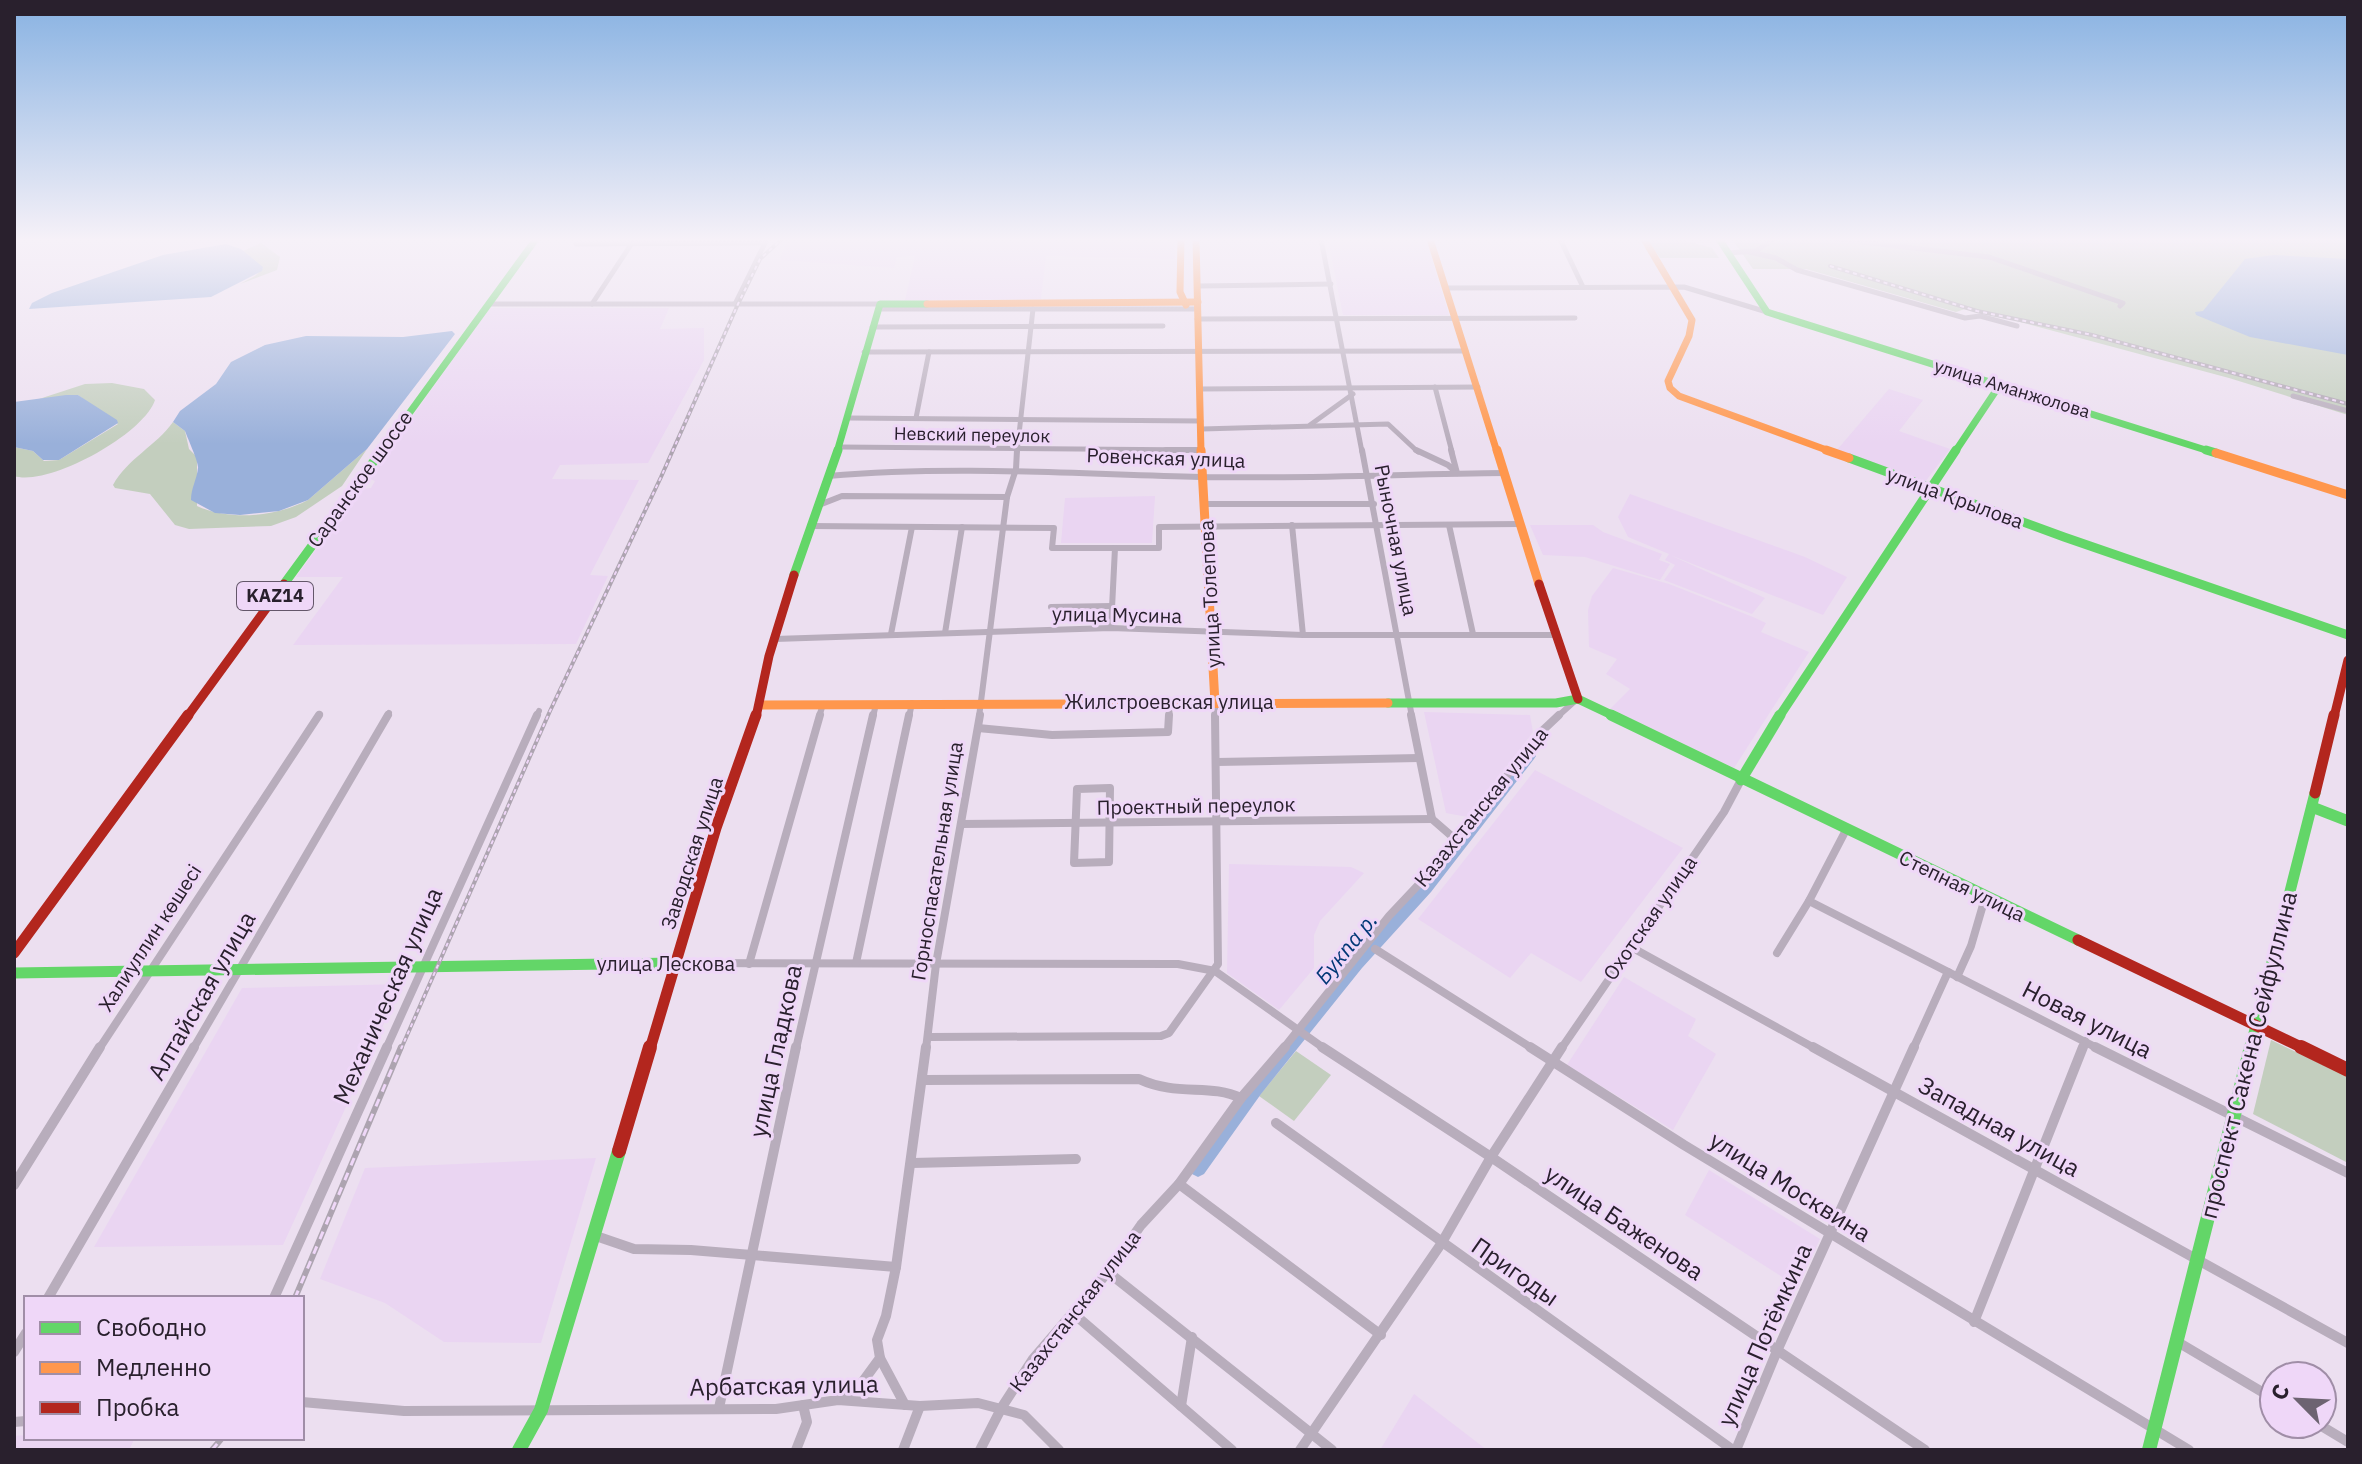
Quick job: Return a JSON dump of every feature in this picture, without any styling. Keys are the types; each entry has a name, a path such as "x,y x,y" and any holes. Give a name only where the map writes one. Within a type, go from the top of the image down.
{"main road":[{"name":"Саранское шоссе","path":"14,953 486,307"},
{"name":"Заводская улица","path":"519,1450 541,1410 716,828 760,705 775,639 816,506 849,418 864,352 879,307"},
{"path":"929,307 1193,309"},
{"path":"1452,307 1578,699"},
{"name":"улица Крылова","path":"1685,307 1692,323 1668,381 1675,393 1714,411 1929,489 2348,635"},
{"path":"1764,307 1767,312"},
{"name":"улица Толепова","path":"1193,309 1199,352 1202,477 1206,504 1215,703"},
{"name":"улица Аманжолова","path":"1767,312 2348,495"},
{"name":"Охотская улица","path":"1741,780 1783,710 1999,386"},
{"name":"проспект Сакена Сейфуллина","path":"2149,1450 2348,660"},
{"name":"Степная улица","path":"1578,699 1985,898 2348,1070"},
{"name":"Жилстроевская улица","path":"760,705 982,702 1556,703 1578,699"},
{"path":"2312,807 2348,821"},
{"name":"улица Лескова","path":"14,973 676,963"}],"street":[{"path":"904,307 1193,309 1336,318 1575,318"},
{"name":"Рыночная улица","path":"1334,307 1346,353 1356,425 1374,504 1432,819"},
{"name":"улица Аманжолова","path":"1752,307 1767,312"},
{"path":"1928,307 1965,318 1980,316 2017,326"},
{"name":"Горноспасательная улица","path":"880,1358 877,1340 886,1316 896,1267 925,1080 936,964 982,702 1007,497 1016,469 1019,418 1033,309"},
{"path":"872,327 1163,326"},
{"path":"864,352 1466,351"},
{"path":"916,418 929,352"},
{"path":"1435,387 1457,473"},
{"path":"1200,389 1478,387"},
{"path":"1301,429 1320,420 1353,390"},
{"path":"2293,396 2348,411"},
{"path":"849,418 1019,418 1301,429 1334,424 1388,424 1418,452 1448,465 1457,473"},
{"name":"Невский переулок","path":"839,447 1016,451 1201,450"},
{"name":"Ровенская улица","path":"826,477 898,470 1016,469 1202,477 1505,473"},
{"path":"822,490 842,496 1007,497"},
{"path":"816,506 842,496"},
{"path":"1206,504 1374,504"},
{"path":"810,526 1054,528 1052,548 1159,548 1159,527 1521,524"},
{"path":"1292,525 1303,635"},
{"path":"1449,525 1473,634"},
{"path":"891,634 912,527"},
{"path":"945,633 962,527"},
{"path":"1111,628 1115,548"},
{"path":"1051,607 1112,606"},
{"name":"улица Мусина","path":"775,639 1111,628 1303,635 1555,635"},
{"name":"Казахстанская улица","path":"980,1450 1002,1407 1033,1359 1108,1272 1141,1225 1179,1184 1241,1098 1298,1032 1382,924 1437,865 1541,732 1578,699"},
{"path":"856,963 912,703"},
{"path":"978,728 1052,735 1168,732 1170,703"},
{"name":"улица Толепова","path":"1215,703 1219,822 1218,964 1215,971"},
{"path":"749,964 823,704"},
{"name":"улица Гладкова","path":"719,1408 814,964 876,704"},
{"name":"Механическая улица","path":"275,1296 539,711"},
{"name":"Алтайская улица","path":"49,1296 389,713"},
{"name":"Халиуллин көшесі","path":"14,1185 149,970 320,714"},
{"path":"1217,762 1419,758"},
{"name":"Охотская улица","path":"1300,1450 1441,1244 1491,1157 1551,1063 1724,812 1741,780"},
{"path":"1110,788 1109,823 1109,862 1074,863 1077,789 1110,788"},
{"path":"1432,819 1455,839"},
{"name":"Проектный переулок","path":"961,824 1432,819"},
{"path":"1777,953 1809,901 1846,830"},
{"name":"улица Потёмкина","path":"1735,1450 1896,1092 1952,974 1971,946 1985,898"},
{"name":"Новая улица","path":"1809,901 2233,1118 2348,1173"},
{"name":"Западная улица","path":"1631,947 2348,1343"},
{"name":"улица Москвина","path":"1375,949 1551,1063 1830,1236 2189,1450"},
{"name":"улица Лескова","path":"676,963 1178,964 1215,971 1298,1032"},
{"path":"930,1037 1161,1036 1169,1033 1215,971"},
{"name":"улица Баженова","path":"1298,1032 1491,1157 1925,1450"},
{"path":"1974,1322 2085,1041"},
{"path":"925,1080 1139,1079 1169,1090 1231,1092 1241,1098"},
{"name":"Пригоды","path":"1276,1123 1441,1244 1735,1450"},
{"path":"912,1163 1076,1159"},
{"path":"1179,1184 1381,1335"},
{"path":"593,1235 634,1249 691,1250 896,1267"},
{"path":"1108,1272 1332,1450"},
{"path":"1074,1314 1232,1450"},
{"path":"1181,1406 1192,1337"},
{"path":"2176,1341 2258,1390"},
{"path":"838,1400 861,1384 880,1358 905,1405"},
{"name":"Арбатская улица","path":"541,1410 776,1409 838,1400 920,1406 978,1403 1024,1415 1059,1450"},
{"path":"304,1402 404,1411 541,1410"},
{"path":"796,1450 807,1422 803,1405"},
{"path":"903,1450 920,1406"}],"shaded area":[{"path":"1341,307 1447,307 1449,315 1343,315"},
{"path":"490,308 669,308 660,329 704,328 704,360 648,463 560,465 552,479 639,480 590,575 608,576 576,644 293,645 343,577 296,577 360,489 371,488 375,481 368,478"},
{"path":"1889,389 1923,400 1899,431 1950,449 1925,482 1837,450"},
{"path":"1630,494 1805,557 1847,577 1823,615 1670,555 1765,598 1752,614 1664,580 1675,565 1665,560 1669,554 1628,537 1618,517"},
{"path":"1155,496 1152,543 1061,543 1065,498"},
{"path":"1530,525 1593,525 1603,532 1662,554 1659,560 1670,564 1660,580 1585,557 1543,555"},
{"path":"1613,568 1669,584 1753,617 1766,623 1761,632 1809,652 1734,768 1610,709 1630,689 1606,674 1617,659 1589,647 1588,610 1592,596"},
{"path":"1424,712 1530,715 1533,732 1468,817 1446,813"},
{"path":"1535,770 1683,848 1581,982 1531,953 1510,978 1418,919"},
{"path":"1229,864 1351,867 1364,873 1320,921 1314,935 1314,968 1279,1010 1227,973"},
{"path":"1624,977 1696,1019 1688,1036 1716,1054 1673,1130 1567,1065"},
{"path":"402,984 283,1245 94,1247 242,988"},
{"path":"596,1158 541,1343 444,1342 385,1303 320,1279 365,1168"},
{"path":"1709,1170 1820,1239 1798,1287 1685,1215"},
{"path":"1414,1394 1487,1450 1380,1450"},
{"path":"24,1435 24,1440 134,1440 129,1450 14,1450 14,1436"}],"green space":[{"path":"1940,307 2348,307 2348,415 2229,378 1968,308 1956,312"},
{"path":"112,383 144,389 155,400 133,428 94,455 71,466 49,474 14,476 14,447 33,451 44,461 59,460 118,424 78,395 39,399 85,384"},
{"path":"173,422 185,431 189,449 197,457 197,506 224,514 253,515 295,506 308,500 367,449 342,486 296,517 271,526 189,529 175,525 150,494 115,488 113,485 126,467"},
{"path":"2271,1040 2348,1077 2348,1163 2253,1114"},
{"path":"1296,1051 1331,1075 1294,1121 1259,1096"}],"water":[{"path":"2206,307 2348,307 2348,355 2250,337 2195,312"},
{"path":"452,331 455,334 367,449 308,500 279,511 240,515 215,513 191,500 198,465 185,431 173,422 180,411 216,384 231,362 265,345 306,336 403,337"},
{"path":"78,395 118,423 59,460 43,460 33,451 14,447 14,402"}],"waterway":[{"name":"Букпа р.","path":"1198,1169 1256,1089 1357,964 1426,888 1530,756"}],"railway":[{"path":"401,1049 550,711 661,477 737,307"},
{"path":"1965,307 2092,335 2348,404"},
{"path":"296,1296 401,1047"},
{"path":"212,1450 220,1440"}],"traffic: fast":[{"path":"284,584 486,307"},
{"path":"794,575 849,418 864,352 879,307"},
{"path":"1764,307 1767,312 2216,453"},
{"path":"1741,780 1786,705 1999,386"},
{"path":"1849,458 2064,537 2348,635"},
{"path":"1578,699 2078,940"},
{"path":"1388,703 1556,703 1578,699"},
{"path":"2149,1450 2315,793"},
{"path":"2312,807 2348,821"},
{"path":"14,973 676,963"},
{"path":"519,1450 541,1410 619,1151"}],"traffic: slow":[{"path":"1198,307 1202,477 1215,703"},
{"path":"1452,307 1539,584"},
{"path":"1684,307 1692,320 1689,336 1668,381 1670,388 1679,396 1849,458"},
{"path":"2216,453 2348,495"},
{"path":"760,705 1388,703"}],"traffic: jam":[{"path":"619,1151 716,828 760,705 769,656 794,575"},
{"path":"14,953 284,584"},
{"path":"1539,584 1578,699"},
{"path":"2315,793 2348,660"},
{"path":"2078,940 2348,1070"}]}
